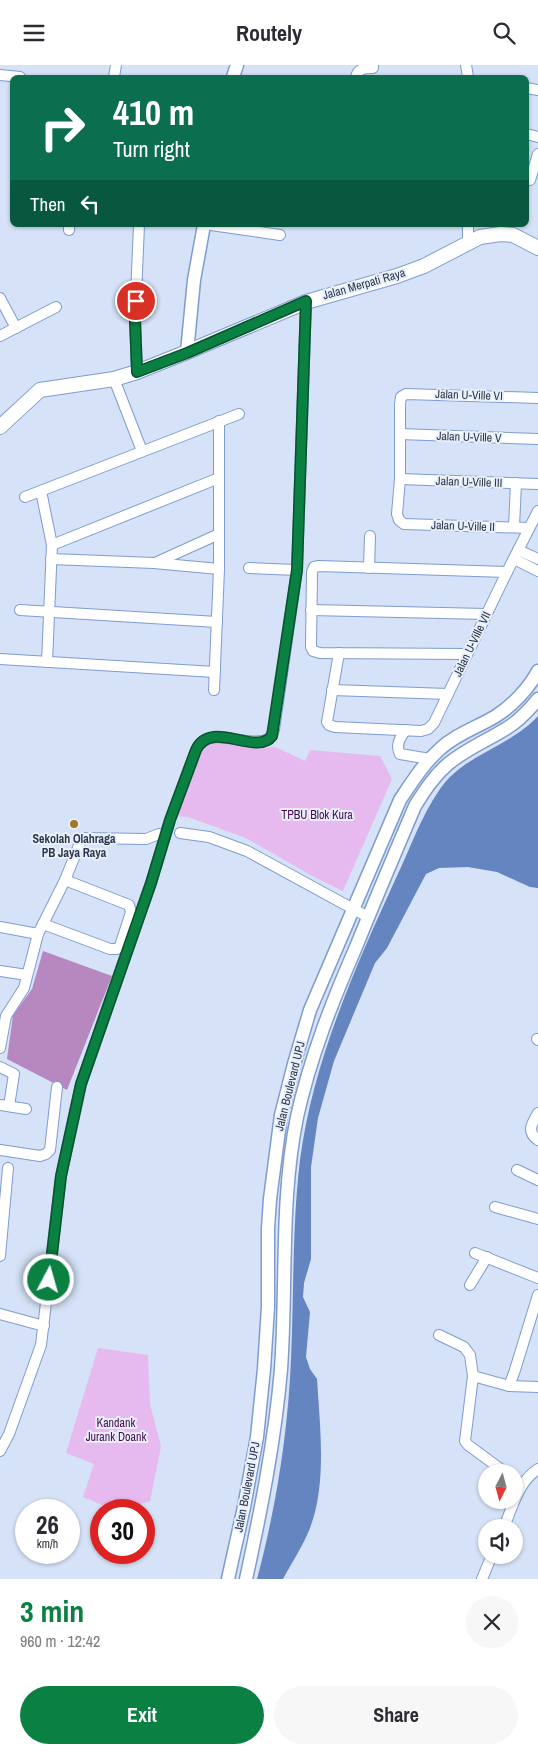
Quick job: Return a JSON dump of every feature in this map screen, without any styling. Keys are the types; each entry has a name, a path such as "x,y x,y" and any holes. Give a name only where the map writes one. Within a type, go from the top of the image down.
{"main road":[{"name":"Jalan Merpati Raya","path":"0,427 40,390 114,379 137,372 187,353 306,301 397,276 424,266 480,237 501,234 519,238 538,248"}],"street":[{"path":"357,75 363,68 373,68 373,65"},
{"path":"529,180 538,154"},
{"path":"137,372 135,320 139,227"},
{"path":"187,353 194,280 204,227"},
{"path":"224,227 280,235"},
{"path":"468,227 468,244"},
{"path":"0,298 16,328"},
{"path":"0,1451 9,1434 41,1345 61,1176 81,1084 151,883 170,820 199,744 208,737 263,742 272,736 297,570 306,301"},
{"path":"0,337 56,307"},
{"path":"114,379 142,451"},
{"name":"Jalan U-Ville VI","path":"400,434 401,397 406,393 538,398"},
{"path":"25,497 239,414"},
{"path":"214,691 219,569 219,421"},
{"path":"400,434 400,479"},
{"name":"Jalan U-Ville V","path":"400,434 538,439"},
{"path":"52,545 219,478"},
{"name":"Jalan U-Ville III","path":"400,479 538,484"},
{"name":"Jalan U-Ville II","path":"400,479 397,514 399,520 404,524 529,528"},
{"path":"514,527 516,483"},
{"path":"41,491 52,545 47,662"},
{"name":"Jalan U-Ville VII","path":"406,730 421,731 428,729 434,723 538,511"},
{"path":"154,563 219,534"},
{"path":"368,567 370,536"},
{"path":"516,554 538,559"},
{"path":"516,554 538,571"},
{"path":"51,559 154,563 219,569"},
{"path":"467,654 320,653 313,651 311,647 311,610 312,572 314,567 507,572"},
{"path":"249,568 297,570"},
{"path":"20,610 217,622"},
{"path":"311,610 486,614"},
{"path":"339,653 327,722 329,725 335,727 406,730"},
{"path":"0,659 215,672"},
{"name":"Jalan Boulevard UPJ","path":"228,1579 244,1507 258,1427 268,1307 270,1199 281,1115 310,1010 400,800 419,771 441,748 498,715 515,700 534,679 538,671"},
{"path":"332,690 448,694"},
{"name":"Jalan Boulevard UPJ","path":"246,1579 262,1508 281,1369 289,1172 297,1118 310,1066 326,1017 415,806 430,782 449,763 509,727 528,711 538,699"},
{"path":"406,730 400,736 398,752 400,754 430,759"},
{"path":"180,833 209,837 247,851 368,917"},
{"path":"0,1048 3,1016 24,988 41,929 65,880 82,838 146,839 159,834"},
{"path":"0,927 41,929 110,949 117,949 120,946 131,912 129,905 126,902 65,880"},
{"path":"0,971 27,975"},
{"path":"0,1067 14,1074 5,1105 26,1109"},
{"path":"0,1150 40,1156 50,1150 57,1087"},
{"path":"538,1113 530,1128 531,1133 538,1140"},
{"path":"0,1256 8,1168"},
{"path":"517,1170 538,1180"},
{"path":"496,1207 538,1219"},
{"path":"475,1253 538,1278"},
{"path":"470,1285 487,1257"},
{"path":"509,1386 538,1295"},
{"path":"0,1314 44,1326"},
{"path":"439,1335 464,1347 470,1355 473,1376 465,1441 494,1464"},
{"path":"473,1376 509,1386 538,1387"},
{"path":"523,1479 538,1469"},
{"path":"482,1579 488,1564"}],"green space":[{"name":"TPBU Blok Kura","path":"218,741 267,748 275,747 305,761 310,750 380,756 392,779 343,891 316,878 246,838 188,817 175,816 189,784 200,751 205,744"},
{"name":"Kandank Jurank Doank","path":"98,1348 148,1355 150,1404 161,1446 150,1499 90,1500 83,1497 94,1464 66,1453"}],"shaded area":[{"path":"43,951 112,976 67,1090 7,1059 13,1015 32,989"}],"water":[{"path":"538,716 538,888 530,887 497,872 468,867 439,868 426,874 387,948 375,963 334,1061 318,1118 311,1167 311,1259 304,1283 303,1297 310,1312 306,1357 310,1369 317,1379 321,1435 319,1492 310,1528 283,1579 257,1579 275,1498 287,1415 291,1359 297,1185 300,1160 306,1123 325,1051 366,946 433,799 450,777 462,767 514,736"}],"place":[{"name":"Sekolah Olahraga PB Jaya Raya","path":"74,824"}],"route":[{"path":"49,1280 64,1156 81,1084 151,883 170,820 196,750 204,739 218,737 263,742 272,736 297,570 306,301 187,353 137,372 136,301"}]}
